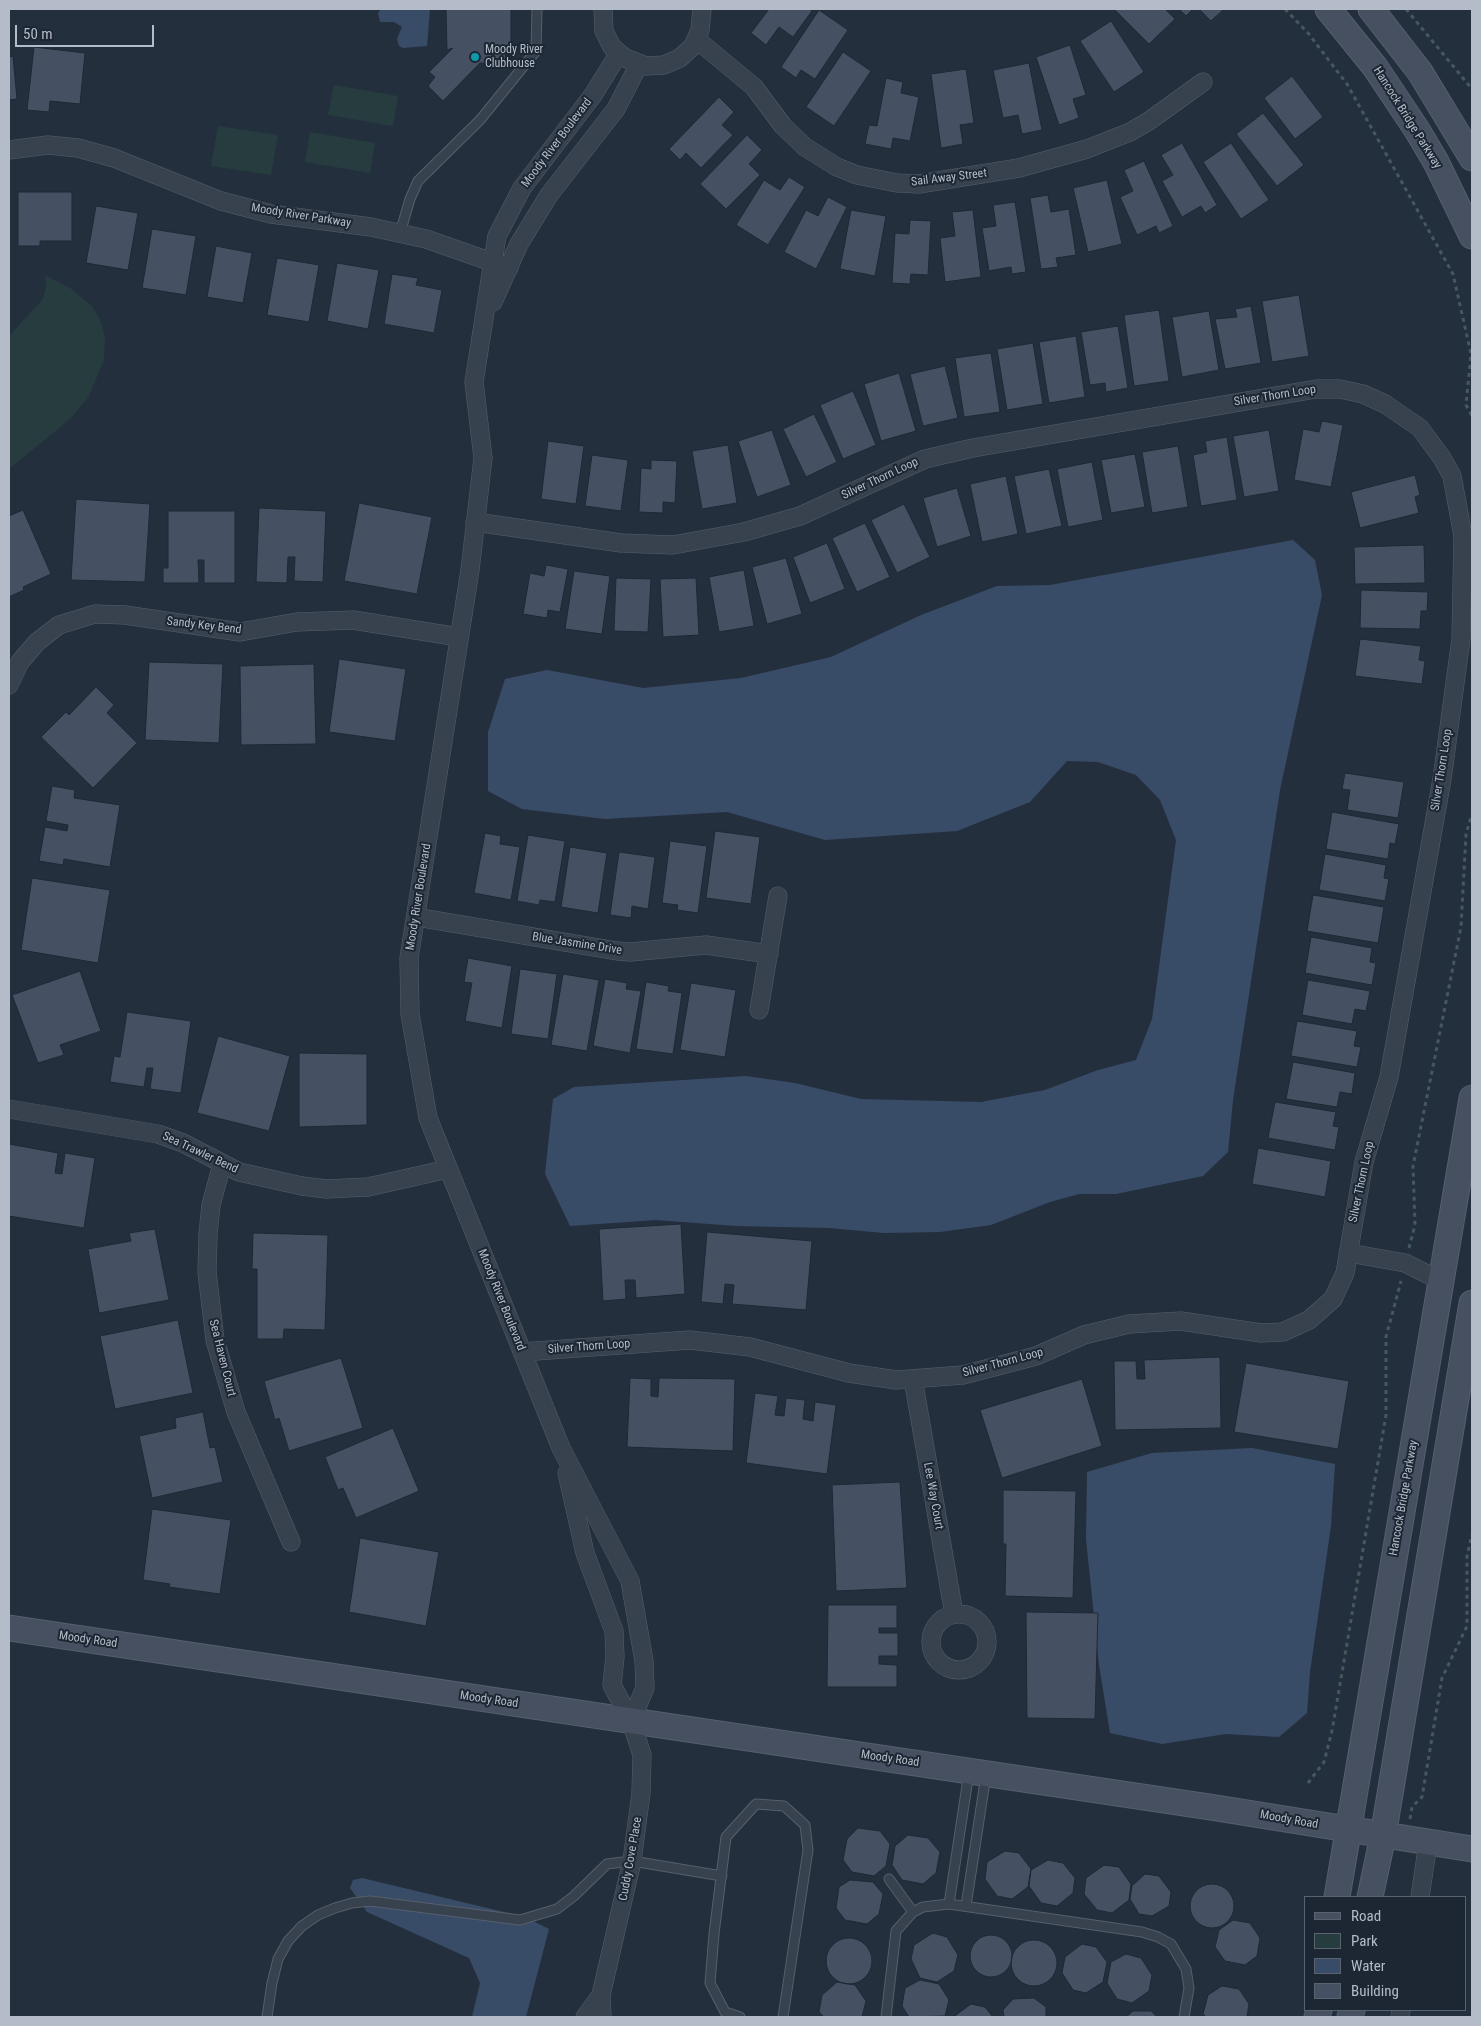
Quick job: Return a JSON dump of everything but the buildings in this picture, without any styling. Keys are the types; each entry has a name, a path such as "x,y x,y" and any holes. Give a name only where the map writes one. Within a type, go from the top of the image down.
{"main road":[{"name":"Hancock Bridge Parkway","path":"1328,9 1374,67 1417,130 1436,162 1472,236"},
{"path":"1371,9 1420,72 1472,158"},
{"name":"Hancock Bridge Parkway","path":"1337,1896 1472,1098"},
{"path":"1371,1896 1406,1839 1472,1303"},
{"name":"Moody Road","path":"9,1628 1472,1849"}],"street":[{"path":"603,9 604,31 612,47 639,64 664,65 680,58 696,40 700,30 702,9"},
{"name":"Sail Away Street","path":"696,40 720,57 754,87 783,126 806,146 837,167 857,175 897,183 919,184 1019,168 1087,149 1130,132 1149,121 1203,82"},
{"name":"Moody River Boulevard","path":"501,265 497,236 522,188 593,95 619,53"},
{"name":"Moody River Boulevard","path":"630,1721 645,1688 644,1661 630,1581 561,1448 428,1118 410,1014 409,958 459,637 483,458 474,382 483,323 501,265 519,244 549,195 616,109 639,64"},
{"name":"Moody River Parkway","path":"9,150 48,145 78,148 114,158 221,201 271,214 371,227 400,233 426,239 501,265"},
{"name":"Silver Thorn Loop","path":"475,522 621,542 673,545 744,532 800,516 925,458 973,448 1316,389 1340,389 1363,394 1385,404 1420,428 1442,458 1452,476 1463,545 1461,639 1442,779 1389,1077 1364,1162 1345,1273 1333,1299 1309,1320 1283,1332 1261,1332 1181,1321 1129,1324 1084,1335 1036,1356 963,1375 896,1380 849,1373 750,1347 690,1340 522,1352"},
{"name":"Sandy Key Bend","path":"9,685 20,662 36,642 59,625 95,614 125,614 240,632 297,622 352,620 459,637"},
{"path":"759,1010 778,896"},
{"name":"Blue Jasmine Drive","path":"416,917 617,951 636,952 706,945 768,954"},
{"name":"Sea Trawler Bend","path":"9,1109 158,1134 183,1143 222,1164 258,1178 326,1189 368,1187 448,1168"},
{"name":"Sea Haven Court","path":"222,1164 211,1204 208,1234 207,1272 216,1340 236,1412 291,1542"},
{"path":"1349,1252 1406,1263 1441,1281"},
{"name":"Lee Way Court","path":"913,1379 954,1614"},
{"name":"Moody River Boulevard","path":"561,1448 585,1553 614,1632 615,1657 612,1685 630,1721"},
{"path":"585,1553 609,1542"},
{"name":"Cuddy Cove Place","path":"602,2017 601,1996 632,1861 641,1793 642,1755 630,1721"},
{"path":"1406,1839 1420,1896"},
{"name":"Cuddy Cove Place","path":"585,2017 601,1996"}],"lane":[{"path":"400,233 410,199 418,181 480,120 536,51 537,9"},
{"path":"949,1904 978,1773"},
{"path":"966,1906 978,1773"},
{"path":"740,2017 725,2012 710,1984 726,1837 756,1804 784,1806 805,1825 808,1850 782,2017"},
{"path":"267,2017 278,1959 288,1941 302,1926 318,1915 352,1903 370,1901 520,1920 557,1909 574,1896 607,1864 632,1861 722,1876"},
{"path":"889,1879 914,1912"},
{"path":"886,2017 896,1932 914,1912 923,1906 949,1904 1142,1932 1158,1937 1172,1944 1186,1969 1188,1988 1184,2017"}],"path":[{"path":"1285,9 1308,33 1347,84 1453,274 1471,354 1466,405 1472,416"},
{"path":"1406,9 1472,89"},
{"path":"1308,1783 1324,1762 1332,1731 1386,1415 1386,1337 1415,1225 1413,1166 1461,926 1466,834 1472,814"},
{"path":"1406,1839 1412,1807 1422,1797 1442,1678 1466,1626 1467,1556 1472,1534"}],"green space":[{"path":"334,85 398,96 393,126 328,115"},
{"path":"218,126 278,135 271,175 211,166"},
{"path":"310,132 375,143 370,173 305,162"},
{"path":"45,275 70,288 92,306 101,322 105,338 104,360 88,398 69,420 9,469 9,336 43,299 46,287"}],"water":[{"path":"381,9 430,9 427,46 403,48 399,46 397,39 402,27 394,22 380,22 378,13"},
{"path":"1293,540 1315,560 1322,595 1280,790 1233,1100 1228,1152 1203,1176 1116,1194 1079,1194 1050,1202 991,1225 940,1232 884,1233 829,1228 736,1226 656,1220 570,1226 545,1174 553,1099 574,1087 746,1076 795,1083 861,1099 981,1102 1045,1090 1098,1070 1136,1060 1152,1019 1176,840 1160,800 1136,775 1098,762 1067,761 1030,802 957,831 825,840 727,812 605,819 522,809 488,791 488,732 505,679 547,670 643,688 741,678 831,657 921,615 997,586 1050,585"},
{"path":"1252,1448 1335,1464 1331,1526 1310,1672 1307,1713 1279,1737 1226,1734 1162,1744 1110,1733 1099,1665 1086,1539 1087,1472 1152,1453"},
{"path":"362,1878 525,1917 549,1929 526,2017 472,2017 480,1983 469,1958 367,1912 350,1888 353,1880"}],"place":[{"name":"Moody River Clubhouse","path":"475,57"}]}
